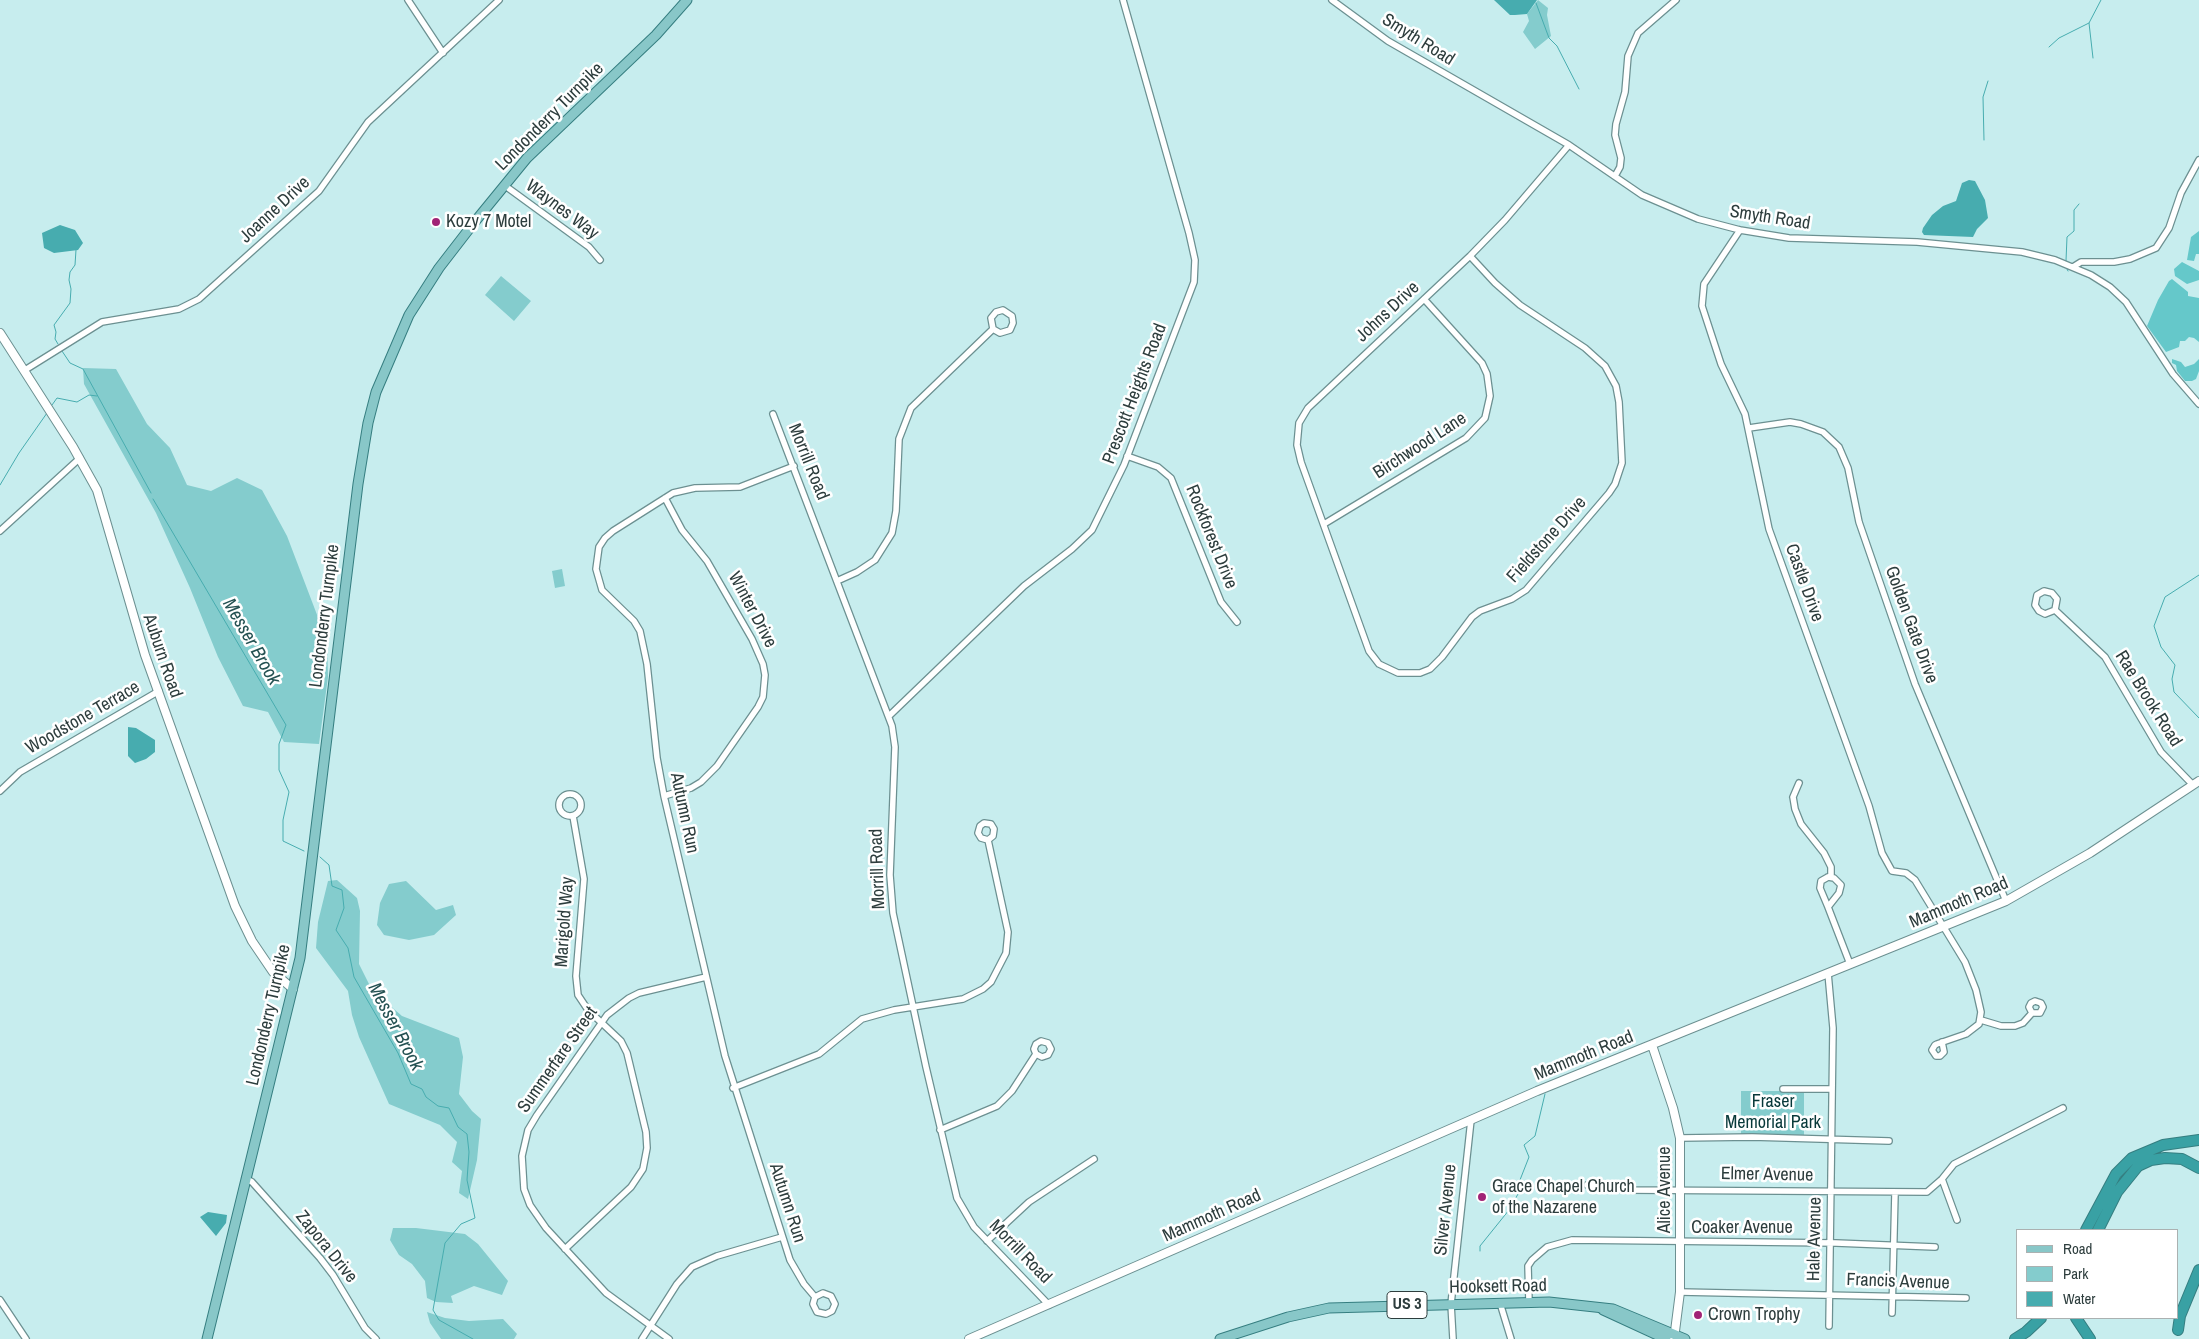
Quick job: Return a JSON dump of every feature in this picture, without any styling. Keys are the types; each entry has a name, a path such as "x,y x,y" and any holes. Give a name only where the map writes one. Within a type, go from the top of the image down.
{"highway":[{"path":"2087,1229 2116,1174 2132,1158 2163,1145 2199,1140"},
{"path":"2098,1229 2117,1192 2138,1166 2150,1160 2165,1158 2182,1159 2199,1168"},
{"path":"2176,1334 2180,1316 2199,1270"},
{"path":"2176,1334 2199,1288"},
{"path":"2015,1339 2040,1319"},
{"path":"2077,1319 2090,1339"}],"main road":[{"name":"Londonderry Turnpike","path":"207,1339 245,1178 293,989 303,940 358,484 371,408 389,356 417,301 463,237 504,185 527,158 656,35 687,0"},
{"name":"Auburn Road","path":"0,333 80,458 101,500 125,592 235,906 252,941 273,972 293,989"},
{"name":"Mammoth Road","path":"969,1339 1471,1120 2006,900 2090,853 2196,783"},
{"name":"Alice Avenue","path":"1652,1045 1673,1108 1680,1138 1680,1292 1675,1337"},
{"name":"Hooksett Road","path":"1220,1339 1288,1317 1319,1310 1529,1302 1569,1303 1601,1308 1606,1307 1626,1312 1675,1337 1685,1339"},
{"name":"Hooksett Road","path":"1601,1308 1666,1339"}],"street":[{"path":"408,0 443,53"},
{"name":"Joanne Drive","path":"24,370 102,322 179,309 199,298 319,190 368,122 499,0"},
{"name":"Prescott Heights Road","path":"889,716 1024,586 1085,538 1106,506 1183,313 1196,271 1175,179 1123,0"},
{"name":"Smyth Road","path":"1332,0 1409,55 1569,145 1642,194 1698,219 1740,230 1814,240 1917,242 2011,250 2038,255 2101,280 2126,302 2173,374 2199,404"},
{"path":"1615,176 1620,167 1621,158 1615,135 1616,124 1625,92 1628,56 1638,33 1676,0"},
{"name":"Johns Drive","path":"1324,524 1301,462 1297,445 1299,423 1308,408 1470,256 1507,218 1569,145"},
{"path":"2072,267 2082,262 2130,260 2156,248 2166,234 2181,193 2199,160"},
{"name":"Waynes Way","path":"504,185 589,247 600,260"},
{"name":"Castle Drive","path":"1740,230 1709,274 1702,295 1710,332 1749,428 1760,493 1769,529 1869,806 1882,853 1892,871 1906,873 1915,880 1943,927 1971,976 1980,1007 1981,1020"},
{"name":"Fieldstone Drive","path":"1324,524 1369,651 1383,667 1398,673 1420,673 1435,666 1472,617 1480,611 1512,599 1526,590 1615,484 1622,463 1622,441 1619,402 1612,376 1598,358 1520,305 1495,283 1470,256"},
{"name":"Birchwood Lane","path":"1324,524 1466,438 1485,418 1490,396 1482,363 1424,299"},
{"path":"1003,310 1010,313 1013,323 1010,330 1003,333 993,329 991,318 996,312 1003,310"},
{"path":"837,581 875,560 892,532 896,511 899,439 905,417 911,408 993,329"},
{"name":"Morrill Road","path":"773,414 889,716 895,747 890,891 940,1130 957,1198 968,1218 987,1241 1049,1305"},
{"name":"Golden Gate Drive","path":"1749,428 1790,422 1801,424 1823,432 1832,439 1842,452 1848,468 1859,522 1915,684 2006,900"},
{"name":"Rockforest Drive","path":"1127,456 1158,467 1170,478 1221,602 1237,622"},
{"path":"0,531 80,458"},
{"name":"Autumn Run","path":"794,466 740,487 684,489 665,498 605,538 599,548 596,569 602,590 634,621 640,631 647,664 657,758 664,796 733,1088 794,1270 815,1297"},
{"name":"Winter Drive","path":"664,796 691,788 710,775 758,707 765,680 763,664 752,638 707,561 682,530 665,498"},
{"name":"Rae Brook Road","path":"2044,591 2052,593 2058,602 2055,610 2049,614 2039,612 2035,605 2038,595 2044,591"},
{"name":"Rae Brook Road","path":"2055,610 2105,657 2161,752 2196,783"},
{"name":"Woodstone Terrace","path":"0,790 19,773 48,754 159,691"},
{"name":"Marigold Way","path":"567,794 578,796 582,802 581,810 573,816 564,814 560,809 561,798 567,794"},
{"path":"1794,797 1795,809 1801,824 1824,853 1831,867 1830,877"},
{"name":"Marigold Way","path":"565,1248 631,1187 643,1169 646,1155 646,1132 629,1060 621,1041 582,1003 576,987 584,879 573,816"},
{"path":"733,1088 819,1054 862,1019 878,1014 952,1001 973,995 991,982 1002,964 1006,953 1008,932 988,840"},
{"path":"1828,907 1841,888 1838,880 1830,877 1824,879 1820,884 1821,894 1850,964"},
{"name":"Hale Avenue","path":"1828,973 1832,1000 1831,1243 1828,1326"},
{"name":"Summerfare Street","path":"668,1339 606,1293 546,1228 530,1205 521,1173 522,1156 528,1130 536,1115 601,1022 615,1007 639,993 706,977"},
{"path":"1942,1042 1973,1031 1981,1020 2012,1027 2023,1023 2032,1013"},
{"path":"940,1130 997,1106 1012,1091 1036,1054"},
{"path":"1783,1089 1832,1089"},
{"name":"Elmer Avenue","path":"1586,1185 1627,1190 1927,1192 1960,1160 2063,1108"},
{"name":"Silver Avenue","path":"1453,1339 1451,1304 1471,1120"},
{"path":"1680,1138 1889,1141"},
{"path":"987,1241 1029,1202 1094,1159"},
{"name":"Zapora Drive","path":"245,1178 252,1182 320,1258 333,1275 365,1328 376,1339"},
{"path":"1942,1179 1957,1220"},
{"path":"1892,1313 1895,1193"},
{"path":"642,1339 677,1284 692,1268 717,1256 782,1237"},
{"name":"Coaker Avenue","path":"1529,1302 1528,1266 1547,1247 1572,1240 1831,1243 1935,1247"},
{"name":"Francis Avenue","path":"1680,1292 1966,1298"},
{"path":"0,1300 26,1339"},
{"path":"1500,1303 1511,1339"}],"green space":[{"path":"1538,0 1548,8 1547,15 1551,36 1535,49 1523,32 1529,21 1527,14"},
{"path":"501,276 531,301 514,321 485,295"},
{"path":"83,368 116,369 147,424 170,448 187,485 211,491 237,478 262,490 287,536 327,641 328,677 319,744 284,742 268,712 243,706 218,657 190,588 156,513 84,384"},
{"path":"562,569 565,586 555,588 552,571"},
{"path":"337,880 357,898 360,911 359,964 372,990 402,1016 459,1038 463,1057 459,1094 481,1119 477,1160 468,1199 459,1193 462,1171 452,1162 457,1142 440,1125 389,1104 359,1037 352,1015 348,991 316,948 318,922 328,881"},
{"path":"406,881 436,910 453,905 456,915 434,935 409,940 384,935 377,925 380,903 389,884"},
{"name":"Fraser Memorial Park","path":"1741,1091 1804,1091 1804,1135 1741,1134"},
{"path":"393,1228 416,1228 465,1234 478,1244 508,1281 502,1295 474,1286 451,1296 453,1303 436,1302 427,1298 425,1281 412,1264 399,1255 390,1240"},
{"path":"427,1312 445,1318 469,1321 503,1319 517,1334 514,1339 441,1339 430,1323"}],"shaded area":[{"path":"2199,231 2199,254 2196,254 2194,261 2187,260 2191,237"},
{"path":"2182,262 2199,271 2199,280 2187,284 2175,276 2174,269"},
{"path":"2172,279 2188,292 2188,296 2199,298 2199,342 2189,337 2185,341 2180,341 2179,347 2166,352 2147,326 2158,300"},
{"path":"2172,359 2181,362 2185,367 2194,364 2199,359 2199,371 2196,379 2185,381 2177,371 2176,365 2172,363"}],"water":[{"path":"1494,0 1537,0 1527,14 1510,15"},
{"path":"1969,180 1975,181 1985,200 1988,218 1977,229 1973,237 1924,235 1922,232 1923,228 1932,215 1943,206 1956,201 1962,183"},
{"path":"60,225 75,230 83,243 78,250 54,253 44,248 42,233"},
{"path":"128,727 136,728 155,740 155,752 146,759 135,763 128,756"},
{"path":"208,1212 227,1215 226,1223 216,1236 200,1217"}],"waterway":[{"path":"2093,58 2089,23 2101,0"},
{"path":"1536,3 1549,38 1557,46 1579,89"},
{"path":"2049,47 2059,38 2089,23"},
{"path":"1984,140 1983,97 1988,81"},
{"path":"2066,261 2067,237 2074,231 2074,210 2079,204"},
{"path":"58,344 55,339 54,325 70,303 71,289 69,280 70,272 75,265 76,250"},
{"name":"Messer Brook","path":"62,351 70,363 83,369 151,493"},
{"path":"52,405 57,398 77,402 89,395 97,396"},
{"path":"0,485 19,453 47,413"},
{"name":"Messer Brook","path":"153,499 286,725 279,744 279,770 289,792 283,820 283,841 304,851"},
{"path":"2199,575 2165,597 2154,626 2161,647 2175,665 2172,679 2174,692 2199,718"},
{"name":"Messer Brook","path":"320,857 329,865 332,886 342,890 344,908 336,930 348,948 354,977 398,1053 411,1084 422,1089 426,1097 438,1106 449,1108 458,1127 467,1134 469,1152 467,1180 475,1218 461,1224 445,1243 433,1310 439,1320 473,1339"},
{"path":"1480,1251 1480,1246 1509,1210 1518,1194 1518,1185 1529,1157 1524,1145 1535,1136 1545,1094"}],"place":[{"name":"Kozy 7 Motel","path":"436,222"},
{"name":"Grace Chapel Church of the Nazarene","path":"1482,1197"},
{"name":"Crown Trophy","path":"1698,1315"}]}
